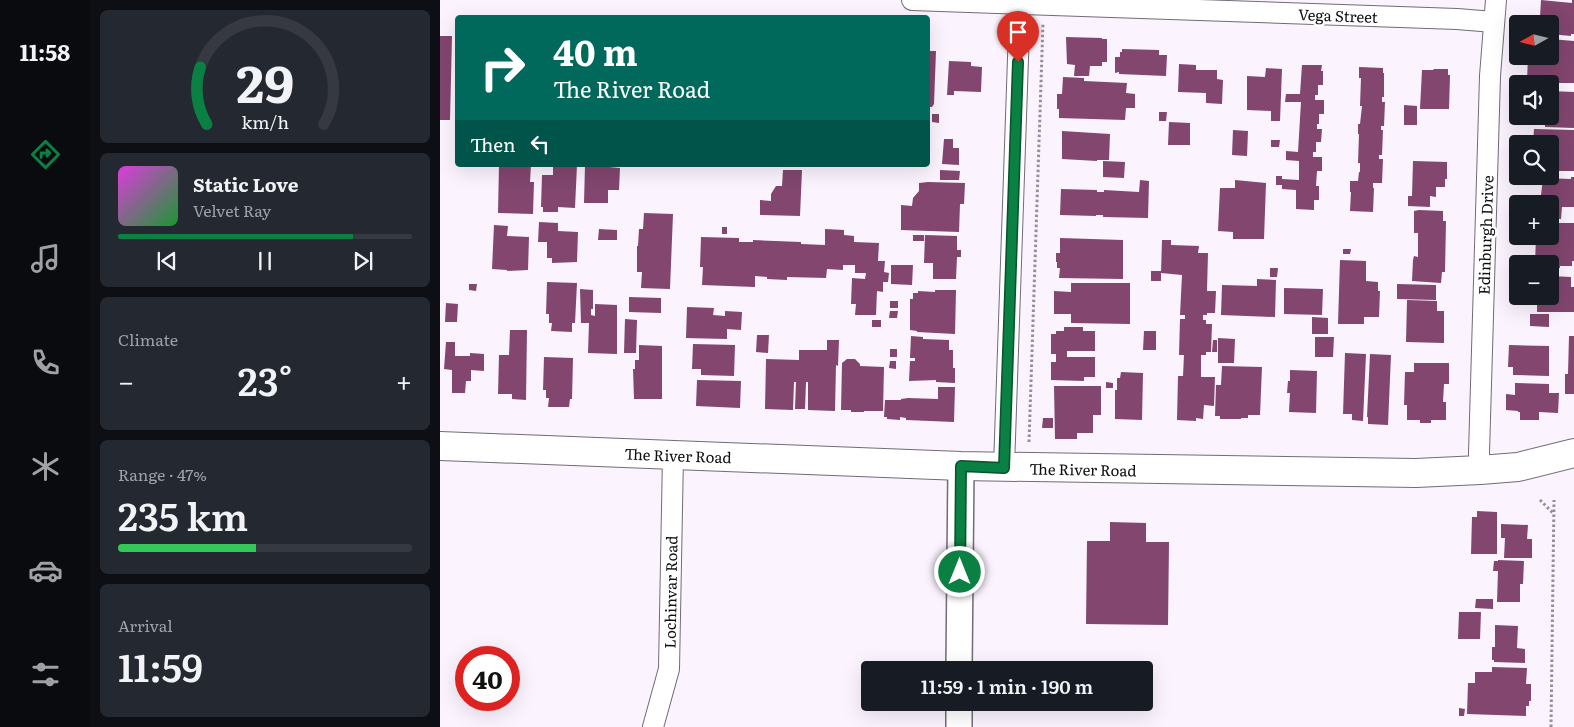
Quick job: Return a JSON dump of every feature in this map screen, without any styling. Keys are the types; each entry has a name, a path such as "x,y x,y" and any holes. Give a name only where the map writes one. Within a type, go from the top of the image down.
{"main road":[{"name":"The River Road","path":"440,446 1004,468 1416,473 1518,467 1574,453"}],"street":[{"name":"Vega Street","path":"912,0 1020,2 1043,5 1494,22"},
{"name":"Edinburgh Drive","path":"1480,470 1488,123 1496,0"},
{"path":"1004,468 1020,2"},
{"name":"Lochinvar Road","path":"653,727 668,668 673,455"},
{"path":"959,661 961,466"},
{"path":"959,711 959,727"}],"path":[{"path":"1029,442 1043,5"},
{"path":"1540,500 1554,514"},
{"path":"1551,727 1554,500"}],"building":[{"path":"1541,0 1572,3 1572,0 1574,0 1574,34 1571,34 1571,36 1559,35 1559,15 1540,15"},
{"path":"440,36 452,36 450,120 440,120"},
{"path":"1066,37 1107,39 1107,62 1102,62 1102,66 1090,66 1089,76 1074,76 1075,65 1067,64"},
{"path":"1559,40 1574,41 1574,83 1559,83 1559,75 1527,75 1528,65 1559,65"},
{"path":"1122,49 1159,50 1159,55 1167,55 1166,76 1115,73 1115,57 1120,57"},
{"path":"930,51 936,51 934,104 930,107"},
{"path":"949,61 971,62 971,66 982,67 981,92 954,91 954,95 947,95"},
{"path":"1179,64 1196,65 1196,70 1217,70 1217,79 1223,80 1222,104 1206,103 1206,93 1178,92"},
{"path":"1302,65 1322,65 1321,71 1323,71 1323,85 1318,85 1318,95 1315,95 1315,100 1324,100 1324,114 1319,114 1319,124 1317,124 1317,129 1322,129 1321,142 1316,142 1316,152 1313,152 1313,157 1322,157 1322,171 1317,171 1316,186 1319,186 1319,200 1314,200 1314,210 1296,209 1296,190 1282,189 1282,185 1276,185 1276,176 1282,176 1282,179 1299,180 1299,161 1286,160 1286,151 1298,152 1301,102 1285,102 1286,94 1300,94"},
{"path":"1359,67 1383,68 1384,73 1384,97 1382,97 1382,102 1385,102 1384,126 1381,126 1381,130 1383,130 1382,155 1379,155 1379,159 1383,159 1382,183 1373,183 1373,212 1350,211 1350,181 1358,181 1360,172 1360,163 1358,163 1358,124 1360,124 1362,106 1360,106 1361,78 1359,78"},
{"path":"1266,68 1282,69 1280,121 1271,121 1271,111 1247,110 1247,76 1265,77"},
{"path":"1448,69 1448,75 1450,75 1449,109 1420,109 1422,70"},
{"path":"1063,77 1084,78 1084,81 1127,83 1126,93 1135,94 1135,108 1126,108 1125,120 1059,118 1057,94 1062,94"},
{"path":"1559,91 1574,92 1574,128 1545,127 1545,125 1559,125"},
{"path":"1404,105 1417,106 1417,125 1404,125"},
{"path":"1159,112 1167,112 1166,121 1159,121"},
{"path":"932,114 939,114 939,123 932,122"},
{"path":"1169,122 1190,123 1190,145 1168,145"},
{"path":"1534,129 1574,130 1574,171 1559,171 1559,135 1534,135"},
{"path":"1233,130 1248,131 1247,156 1232,155"},
{"path":"1062,131 1110,134 1109,160 1062,159"},
{"path":"944,139 953,139 953,148 959,148 959,165 942,164"},
{"path":"1271,140 1280,140 1279,147 1271,147"},
{"path":"1103,161 1125,162 1124,178 1103,177"},
{"path":"1413,161 1447,162 1445,187 1436,187 1436,197 1430,196 1430,207 1408,206 1408,196 1412,196"},
{"path":"499,167 531,167 530,182 534,182 533,214 498,213"},
{"path":"553,167 577,167 575,208 558,207 558,212 543,212 543,207 541,207 542,175 553,175"},
{"path":"585,167 620,168 619,190 608,190 608,203 584,203"},
{"path":"783,170 802,170 800,216 760,215 760,200 771,201 771,194 776,186 782,186"},
{"path":"940,170 960,171 959,180 940,180"},
{"path":"1571,177 1574,177 1574,207 1562,207 1561,219 1559,219 1559,195 1541,195 1542,185 1559,185 1559,179 1571,179"},
{"path":"1140,180 1149,181 1148,218 1060,215 1061,189 1097,190 1097,192 1104,192 1104,190 1139,192"},
{"path":"1235,180 1266,183 1264,239 1233,239 1233,232 1218,231 1220,188 1235,188"},
{"path":"919,183 965,183 964,204 960,204 959,232 901,230 901,205 912,206 913,198 919,191"},
{"path":"1414,211 1443,211 1443,221 1446,221 1445,272 1442,272 1441,283 1412,281 1414,256 1418,257 1418,233 1414,233"},
{"path":"644,213 673,214 670,289 641,288 642,272 637,272 637,246 639,229 643,229"},
{"path":"539,222 558,223 558,231 578,232 577,262 552,263 552,258 547,258 547,242 538,242"},
{"path":"1559,223 1574,223 1574,261 1572,261 1572,266 1560,266 1559,268 1559,255 1535,255 1536,245 1559,245"},
{"path":"494,225 508,226 507,236 529,237 528,270 507,271 492,269"},
{"path":"722,227 727,227 727,234 722,234"},
{"path":"599,229 617,230 617,240 598,240"},
{"path":"825,229 844,230 844,235 854,236 854,242 879,243 878,261 885,261 884,272 889,273 888,282 883,282 883,292 877,291 876,315 855,315 856,304 851,304 852,278 865,279 866,273 855,273 855,265 843,265 843,270 827,269 826,278 787,277 787,280 755,276 755,287 702,285 703,267 700,267 701,237 739,238 739,242 753,242 753,240 825,245"},
{"path":"913,235 924,235 924,241 913,241"},
{"path":"925,235 957,236 957,250 961,250 961,257 957,257 956,279 933,279 933,263 924,263"},
{"path":"1060,238 1123,240 1123,279 1059,278 1060,268 1057,268 1056,253 1060,253"},
{"path":"1162,240 1171,240 1171,245 1199,246 1198,253 1208,253 1207,291 1216,291 1215,313 1203,315 1203,320 1206,320 1206,324 1212,324 1211,352 1201,355 1201,377 1215,377 1214,406 1204,405 1203,419 1196,418 1196,421 1177,420 1178,376 1183,376 1184,355 1179,355 1180,319 1185,319 1185,315 1180,315 1182,275 1161,273"},
{"path":"1343,249 1351,249 1350,254 1343,254"},
{"path":"1340,260 1366,261 1366,281 1378,282 1378,291 1380,291 1379,317 1364,317 1364,324 1338,324"},
{"path":"891,265 913,265 912,285 891,284"},
{"path":"1270,268 1278,268 1277,277 1270,277"},
{"path":"1151,271 1161,271 1161,281 1151,281"},
{"path":"1559,276 1571,277 1571,287 1574,287 1574,312 1537,312 1537,305 1559,305"},
{"path":"1257,279 1276,280 1275,317 1221,315 1222,285 1257,286"},
{"path":"547,282 577,283 575,323 572,323 572,332 551,331 552,323 549,323 549,314 546,314"},
{"path":"1071,283 1130,283 1130,324 1071,323 1071,314 1054,314 1054,291 1071,292"},
{"path":"469,284 477,284 476,291 469,290"},
{"path":"1397,284 1436,285 1436,300 1397,299"},
{"path":"1284,288 1323,289 1322,315 1284,314"},
{"path":"580,289 593,290 593,309 591,309 591,315 595,316 595,304 617,305 617,354 588,353 589,323 581,323"},
{"path":"935,290 956,290 955,334 910,330 910,299 913,299 913,293 918,293 918,291 935,292"},
{"path":"629,297 661,298 661,313 629,312"},
{"path":"1407,300 1437,301 1437,311 1444,311 1444,343 1406,342"},
{"path":"890,301 898,301 898,308 890,308"},
{"path":"446,303 458,304 457,322 445,322"},
{"path":"687,307 714,308 713,315 725,316 725,311 742,312 741,330 727,329 727,339 686,338"},
{"path":"890,311 898,311 897,318 889,318"},
{"path":"1530,314 1549,314 1549,327 1530,326"},
{"path":"1312,317 1328,318 1328,334 1312,334"},
{"path":"625,319 637,320 636,353 624,353"},
{"path":"872,320 881,320 881,327 872,327"},
{"path":"1064,327 1083,327 1083,331 1095,331 1095,351 1067,351 1067,357 1095,357 1095,377 1084,377 1084,381 1051,380 1051,362 1056,362 1056,354 1051,354 1051,334 1056,334 1056,331 1064,331"},
{"path":"510,330 527,330 526,400 512,399 512,394 498,394 499,355 509,355"},
{"path":"1144,331 1156,331 1156,350 1143,350"},
{"path":"757,335 769,335 768,353 756,352"},
{"path":"911,336 923,337 923,339 949,340 949,350 953,350 955,383 936,382 936,380 909,381 910,361 915,361 915,358 910,358"},
{"path":"1569,336 1574,336 1574,394 1565,394 1565,374 1568,374"},
{"path":"1315,337 1334,337 1333,357 1315,357"},
{"path":"1218,338 1235,339 1234,363 1218,363"},
{"path":"827,340 839,340 838,366 836,365 835,411 808,410 808,382 806,382 805,409 795,409 796,382 794,382 793,410 765,409 766,359 799,360 799,350 827,350"},
{"path":"1213,340 1217,340 1217,352 1212,352"},
{"path":"446,342 455,342 455,356 470,356 470,353 484,354 484,371 471,370 471,381 466,381 465,393 452,393 452,370 444,369"},
{"path":"693,344 735,345 734,376 701,375 701,369 692,369"},
{"path":"639,345 662,346 662,399 634,399 633,369 635,369 635,360 639,360"},
{"path":"1509,345 1549,346 1549,376 1513,375 1513,367 1508,367"},
{"path":"890,349 897,349 897,357 890,357"},
{"path":"1345,353 1366,354 1363,421 1352,420 1352,414 1343,414"},
{"path":"1370,354 1391,355 1388,425 1368,424"},
{"path":"544,357 573,358 572,399 570,399 569,407 548,407 549,398 546,398 546,390 543,390"},
{"path":"847,359 855,359 860,366 884,367 883,411 851,412 851,410 841,410 842,363"},
{"path":"890,361 896,361 896,369 889,368"},
{"path":"1414,363 1449,363 1449,384 1444,384 1443,402 1446,402 1446,420 1431,420 1431,423 1420,423 1420,420 1407,420 1407,405 1404,405 1405,372 1414,372"},
{"path":"1222,366 1262,367 1260,415 1248,415 1248,418 1241,419 1220,419 1220,416 1215,416 1216,385 1221,385"},
{"path":"1290,370 1317,371 1316,413 1289,412 1290,393 1287,393"},
{"path":"1121,372 1143,373 1142,420 1115,419 1115,390 1117,390 1117,378 1120,378"},
{"path":"697,380 741,381 740,408 696,406"},
{"path":"1106,382 1113,383 1113,388 1106,388"},
{"path":"1515,383 1549,384 1549,393 1559,393 1558,413 1539,412 1539,420 1520,420 1520,412 1506,410 1506,394 1515,395"},
{"path":"1054,386 1101,386 1101,415 1093,415 1093,433 1077,433 1077,439 1055,439"},
{"path":"938,387 955,387 954,422 906,420 906,418 900,417 900,420 884,417 885,400 908,398 938,399"},
{"path":"1043,418 1053,418 1053,428 1042,428"},
{"path":"1477,511 1497,512 1497,554 1471,554 1472,517 1477,517"},
{"path":"1110,522 1146,523 1146,542 1169,542 1168,625 1086,624 1087,541 1110,541"},
{"path":"1501,524 1528,525 1527,539 1532,539 1532,558 1504,558 1505,538 1501,538"},
{"path":"1494,561 1524,561 1523,584 1520,584 1520,602 1497,602 1498,571 1493,571"},
{"path":"1476,599 1493,599 1493,609 1475,608"},
{"path":"1459,612 1481,612 1480,639 1458,639"},
{"path":"1495,625 1518,626 1517,648 1525,649 1525,663 1494,662 1492,660 1492,647 1495,647"},
{"path":"1492,667 1527,668 1526,684 1531,684 1531,701 1529,701 1529,706 1526,706 1526,716 1467,714 1468,683 1475,683 1475,672 1492,672"},
{"path":"1459,708 1465,709 1464,716 1459,716"}],"route":[{"path":"960,572 961,466 1004,468 1018,62"}]}
